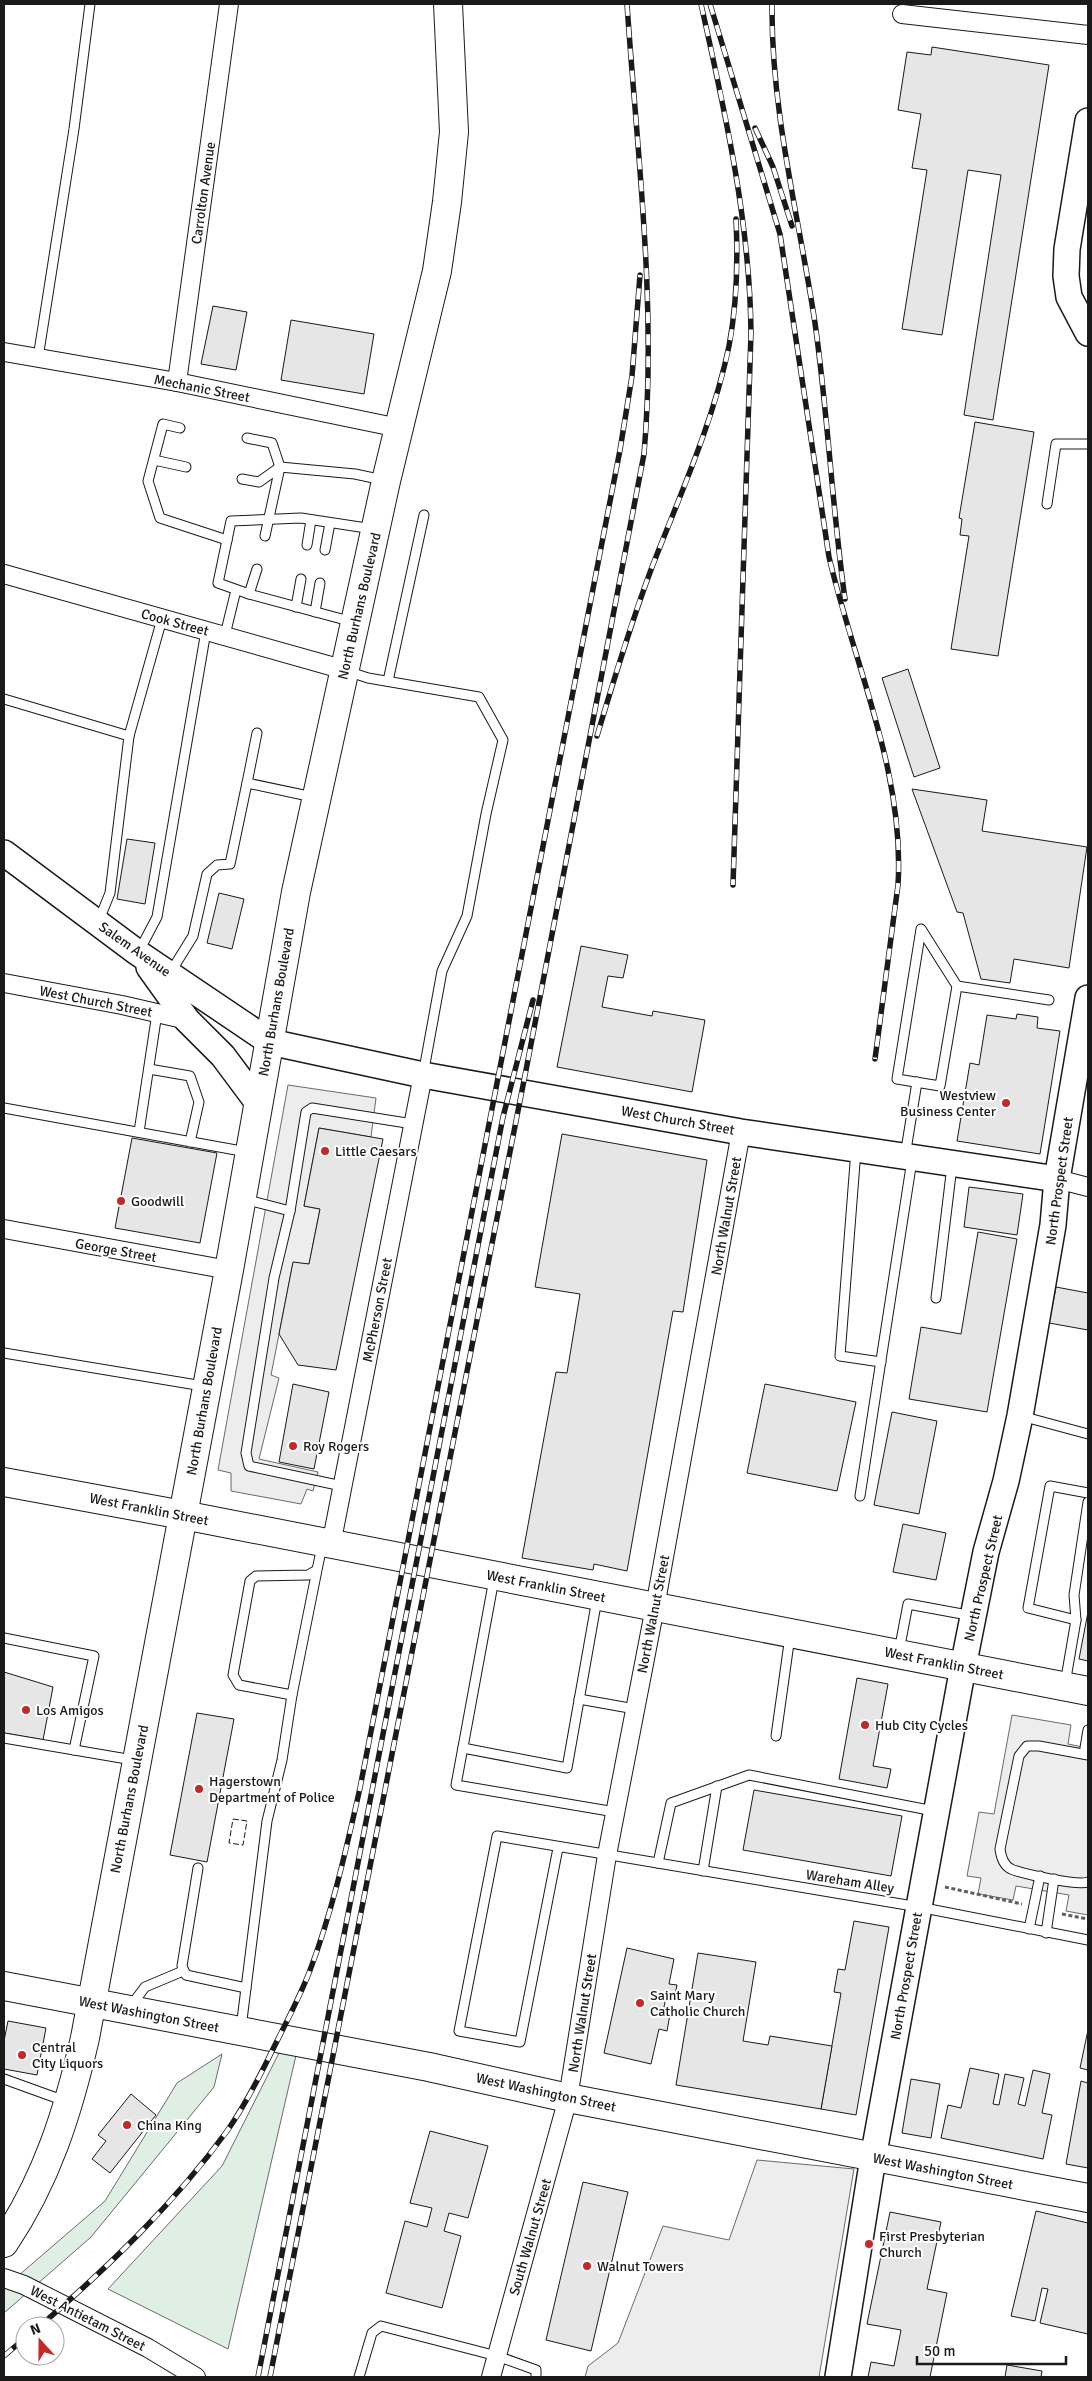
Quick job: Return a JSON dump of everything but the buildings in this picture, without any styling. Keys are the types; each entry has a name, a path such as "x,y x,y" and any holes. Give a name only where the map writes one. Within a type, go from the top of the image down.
{"main road":[{"name":"North Burhans Boulevard","path":"4,2243 17,2223 45,2168 70,2102 91,2003 229,1270 296,892 386,481 437,271 447,202 454,132 448,4"},
{"path":"1088,121 1085,163 1068,249 1066,276 1069,297 1088,333"},
{"name":"Salem Avenue","path":"4,853 138,953 270,1042"},
{"path":"138,953 187,1020 223,1056 258,1103"},
{"name":"North Prospect Street","path":"838,2377 873,2158 963,1667 986,1552 1006,1480 1020,1416 1054,1225 1057,1179 1088,998"},
{"name":"West Church Street","path":"270,1042 423,1075 741,1132 1057,1179"},
{"name":"West Franklin Street","path":"4,1482 183,1515 1076,1689"},
{"name":"West Washington Street","path":"4,1986 428,2067 568,2098 873,2158 1088,2198"}],"street":[{"name":"Carrolton Avenue","path":"178,382 230,4"},
{"path":"902,14 1088,35"},
{"name":"Mechanic Street","path":"4,352 178,382 399,428"},
{"name":"Cook Street","path":"4,574 345,670"},
{"name":"West Church Street","path":"4,983 187,1020"},
{"name":"McPherson Street","path":"327,1544 342,1486 423,1075"},
{"name":"North Walnut Street","path":"568,2098 607,1855 655,1607 741,1132"},
{"name":"West Church Street","path":"1057,1179 1088,1187"},
{"name":"George Street","path":"4,1229 229,1270"},
{"name":"South Walnut Street","path":"491,2377 568,2098"},
{"name":"West Antietam Street","path":"4,2278 24,2285 148,2348 196,2377"}],"lane":[{"path":"38,358 74,129 90,4"},
{"path":"180,428 163,424 148,481 160,518 227,540"},
{"path":"247,438 272,444 280,466 265,536"},
{"path":"1047,504 1056,444 1088,444"},
{"path":"154,460 186,467"},
{"path":"242,479 259,482 280,466 355,474 386,481"},
{"path":"388,681 424,515"},
{"path":"307,545 311,520"},
{"path":"356,623 249,594 218,583 231,521 311,520 377,529"},
{"path":"325,550 330,523"},
{"path":"249,594 257,569"},
{"path":"296,607 301,579"},
{"path":"315,612 320,583"},
{"path":"225,635 236,590"},
{"path":"98,923 110,893 129,736 162,619"},
{"path":"138,953 157,917 206,631"},
{"path":"345,670 368,678 479,697 503,740 486,814 467,916 442,971 423,1075"},
{"path":"4,699 129,736"},
{"path":"170,974 193,936 207,874 217,865 230,864 257,733"},
{"path":"247,783 316,797"},
{"path":"921,929 957,986 940,1086 917,1082 897,1079 921,929"},
{"path":"957,986 1049,1000"},
{"path":"139,1132 157,1013"},
{"path":"148,1070 190,1076 199,1102 190,1142"},
{"path":"860,1496 881,1362 917,1082"},
{"path":"4,1108 250,1152"},
{"path":"342,1486 249,1466 246,1453 274,1278 290,1211 306,1112 312,1108 413,1124"},
{"path":"856,1149 840,1356 881,1362"},
{"path":"936,1298 953,1163"},
{"path":"241,1198 290,1211"},
{"path":"4,1353 207,1387"},
{"path":"1020,1416 1088,1434"},
{"path":"1076,1620 1028,1608 1050,1486 1088,1493"},
{"path":"1076,1689 1074,1595 1088,1502"},
{"path":"240,2031 246,1988 245,1977 266,1821 282,1760 292,1695 318,1570 327,1544"},
{"path":"292,1695 239,1685 233,1675 250,1581 256,1576 308,1576 318,1570"},
{"path":"494,1576 456,1785 615,1812"},
{"path":"463,1748 567,1768 597,1596"},
{"path":"899,1654 908,1604 973,1616"},
{"path":"776,1736 791,1634"},
{"path":"4,1638 94,1656 74,1750"},
{"path":"580,1699 635,1710"},
{"path":"1088,1730 1086,1754 1028,1746 1019,1756 1000,1850 1001,1858 1010,1868 1054,1879 1088,1882"},
{"path":"4,1738 136,1761"},
{"path":"658,1863 671,1803 749,1775 937,1811"},
{"path":"703,1871 717,1786"},
{"name":"Wareham Alley","path":"558,1848 520,2042 459,2031 497,1836 558,1848 919,1907 1088,1940"},
{"path":"198,1868 182,1966 183,1971 186,1974 246,1988"},
{"path":"1029,1929 1040,1876"},
{"path":"1046,1933 1054,1879"},
{"path":"128,2010 145,1987 183,1971"},
{"path":"4,2079 70,2102"},
{"path":"359,2377 372,2333 381,2326 497,2356 536,2370 536,2377"}],"path":[{"path":"939,1886 1034,1907"},
{"path":"1050,1911 1088,1919"}],"green space":[{"path":"282,2047 297,2051 228,2349 108,2289 222,2166"},
{"path":"222,2054 214,2087 91,2237 4,2313 4,2288 105,2201 177,2083"}],"shaded area":[{"path":"288,1085 376,1098 371,1137 319,1128 304,1206 320,1209 309,1264 293,1263 271,1375 279,1378 259,1459 318,1472 313,1491 307,1489 301,1504 231,1491 231,1473 218,1470"},
{"path":"1012,1715 1071,1725 1068,1744 1088,1748 1088,1915 1066,1911 1069,1895 1016,1886 1013,1900 978,1894 981,1878 967,1876 979,1812 994,1814"},
{"path":"757,2160 854,2169 819,2377 585,2377 588,2366 618,2343 663,2226 729,2240"}],"railway":[{"path":"270,2377 527,1065 644,454 647,398 647,285 627,4"},
{"path":"701,4 735,167 750,291 751,333 733,885"},
{"path":"710,4 780,234 829,557 839,597 876,719 894,801 898,843 898,885 875,1059"},
{"path":"772,4 776,84 787,164 815,323 845,599"},
{"path":"755,128 773,167 792,226"},
{"path":"597,736 637,609 705,431 722,375 732,330 735,298 737,267 736,219"},
{"path":"51,2316 139,2234 185,2184 227,2131 253,2089 297,2000 309,1973 332,1904 360,1788 620,450 632,376 640,275"},
{"path":"258,2377 503,1117 533,1000"},
{"path":"4,2356 15,2347"}],"fence":[{"path":"233,1819 247,1821 243,1845 229,1843 233,1819"}],"place":[{"name":"Westview Business Center","path":"1006,1103"},
{"name":"Little Caesars","path":"325,1151"},
{"name":"Goodwill","path":"121,1201"},
{"name":"Roy Rogers","path":"293,1446"},
{"name":"Los Amigos","path":"26,1710"},
{"name":"Hub City Cycles","path":"865,1725"},
{"name":"Hagerstown Department of Police","path":"199,1789"},
{"name":"Saint Mary Catholic Church","path":"640,2003"},
{"name":"Central City Liquors","path":"22,2055"},
{"name":"China King","path":"127,2125"},
{"name":"First Presbyterian Church","path":"869,2244"},
{"name":"Walnut Towers","path":"587,2266"}]}
